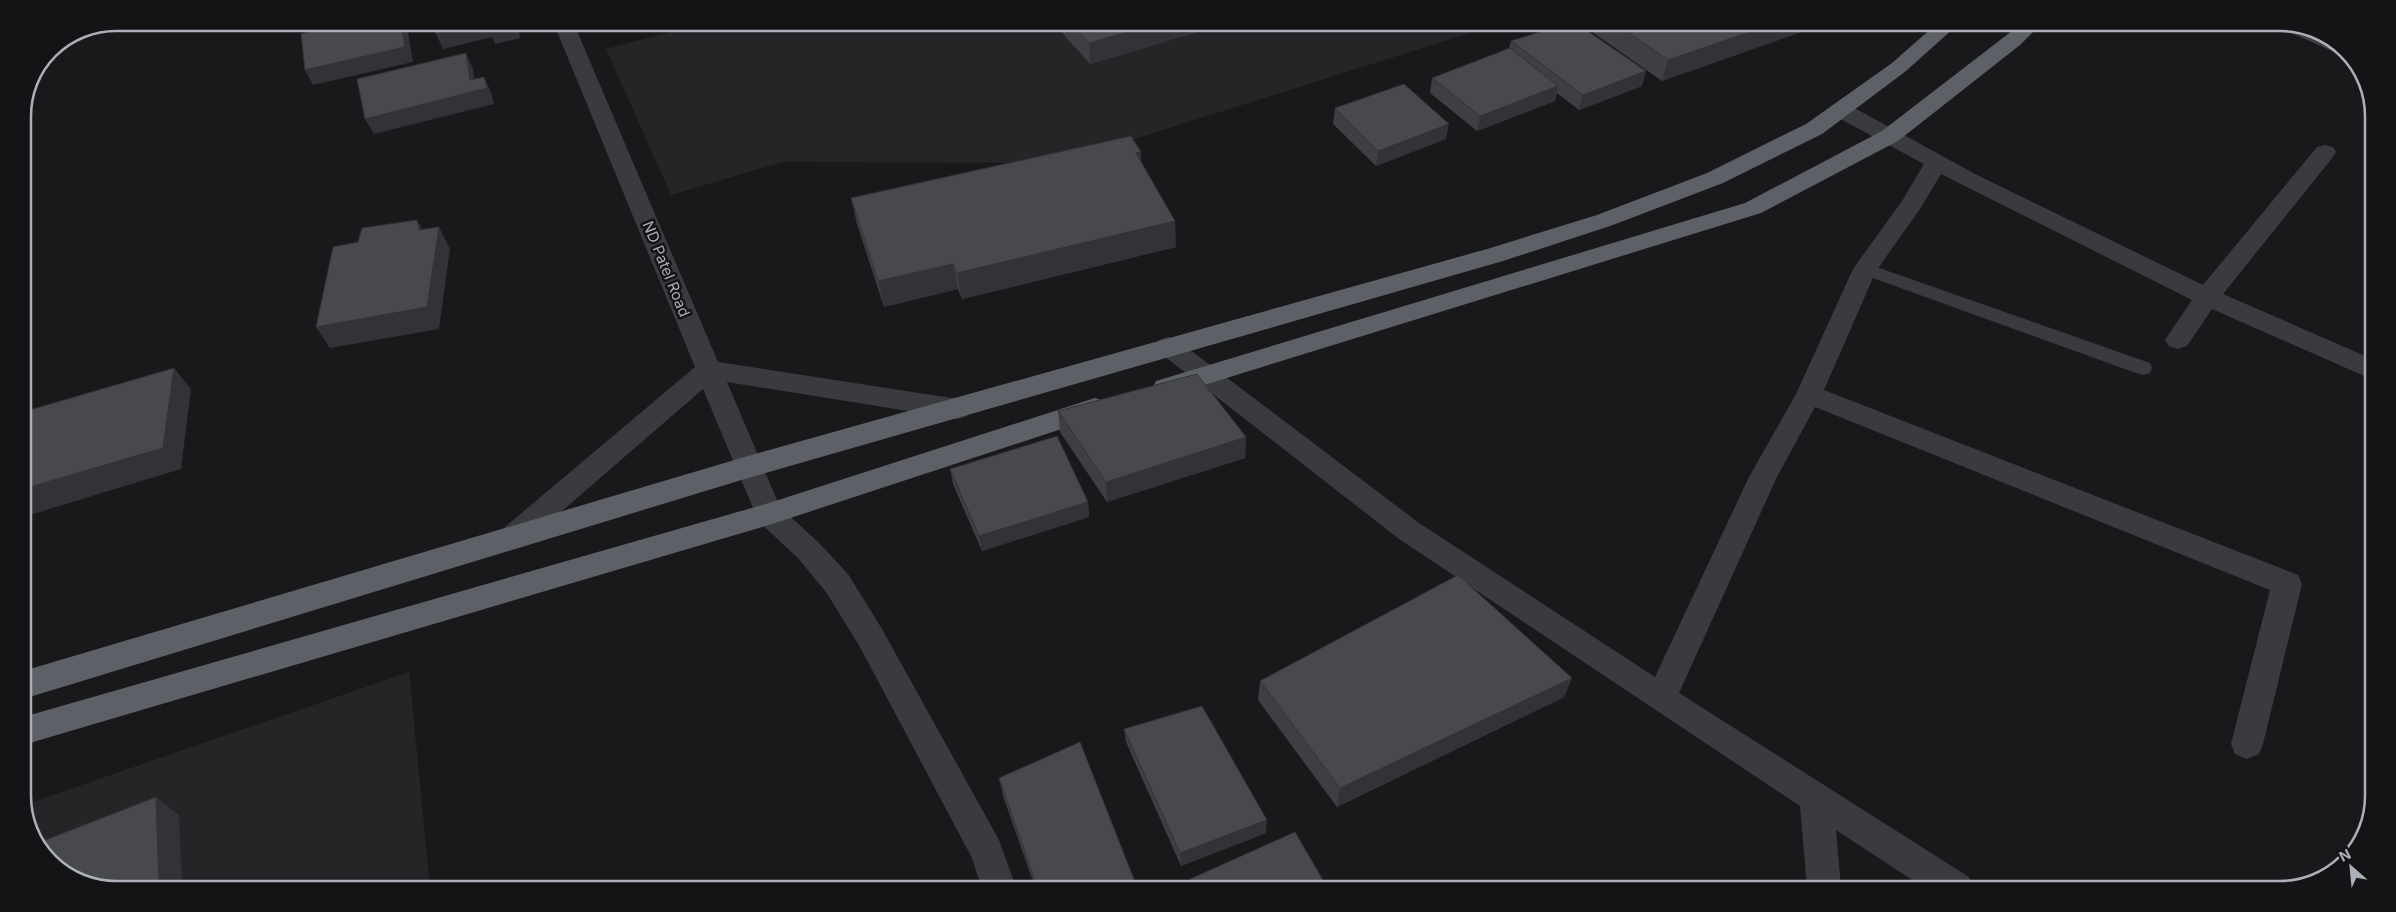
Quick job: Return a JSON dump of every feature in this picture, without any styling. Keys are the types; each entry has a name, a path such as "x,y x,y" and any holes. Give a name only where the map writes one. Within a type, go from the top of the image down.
{"highway":[{"path":"31,683 515,535 748,467 958,409 1168,346 1495,255 1605,220 1715,178 1814,129 1898,67 1940,31"},
{"path":"31,729 769,514 1129,398 1205,377 1753,208 1890,136 2024,31"}],"street":[{"name":"ND Patel Road","path":"567,31 769,514"},
{"path":"1841,110 1936,162 2207,297 2365,367"},
{"path":"2178,340 2207,297 2325,152"},
{"path":"1661,698 1762,479 1809,394 1865,269 1912,204 1936,162"},
{"path":"1168,346 1205,377 1409,531 1661,698 1816,796 1945,881"},
{"path":"515,535 708,370 958,409"},
{"path":"1809,394 2287,584 2247,744"},
{"path":"769,514 808,550 837,583 871,638 987,852 997,881"},
{"path":"1816,796 1823,881"}],"lane":[{"path":"1865,269 2142,368"}],"shaded area":[{"path":"675,31 1476,31 1059,163 783,162 671,195 606,49"},
{"path":"409,672 430,881 105,880 89,876 74,869 56,856 49,848 38,828 31,802"}],"building":[{"path":"314,31 402,31 405,47 305,70 301,34"},
{"path":"435,31 448,31 436,34"},
{"path":"1078,31 1130,31 1089,43"},
{"path":"1543,31 1587,31 1646,71 1583,95 1511,41"},
{"path":"1626,31 1752,31 1668,60"},
{"path":"1510,48 1558,86 1480,116 1432,78"},
{"path":"466,53 470,80 484,77 487,88 365,119 357,79"},
{"path":"1404,84 1449,124 1378,151 1335,108"},
{"path":"1131,136 1141,152 1136,153 1175,221 957,273 953,264 878,281 851,198"},
{"path":"417,220 419,230 439,227 427,307 316,327 333,247 358,242 362,228"},
{"path":"174,368 163,448 31,487 31,410"},
{"path":"1197,374 1246,437 1106,482 1058,411"},
{"path":"1057,436 1088,502 979,536 950,469"},
{"path":"1458,575 1572,678 1340,788 1260,681"},
{"path":"1202,706 1267,820 1180,853 1124,729"},
{"path":"1080,742 1135,881 1035,881 999,778"},
{"path":"156,797 159,881 116,881 89,876 64,863 49,848 44,840"},
{"path":"1295,832 1324,881 1191,881 1190,879"}]}
